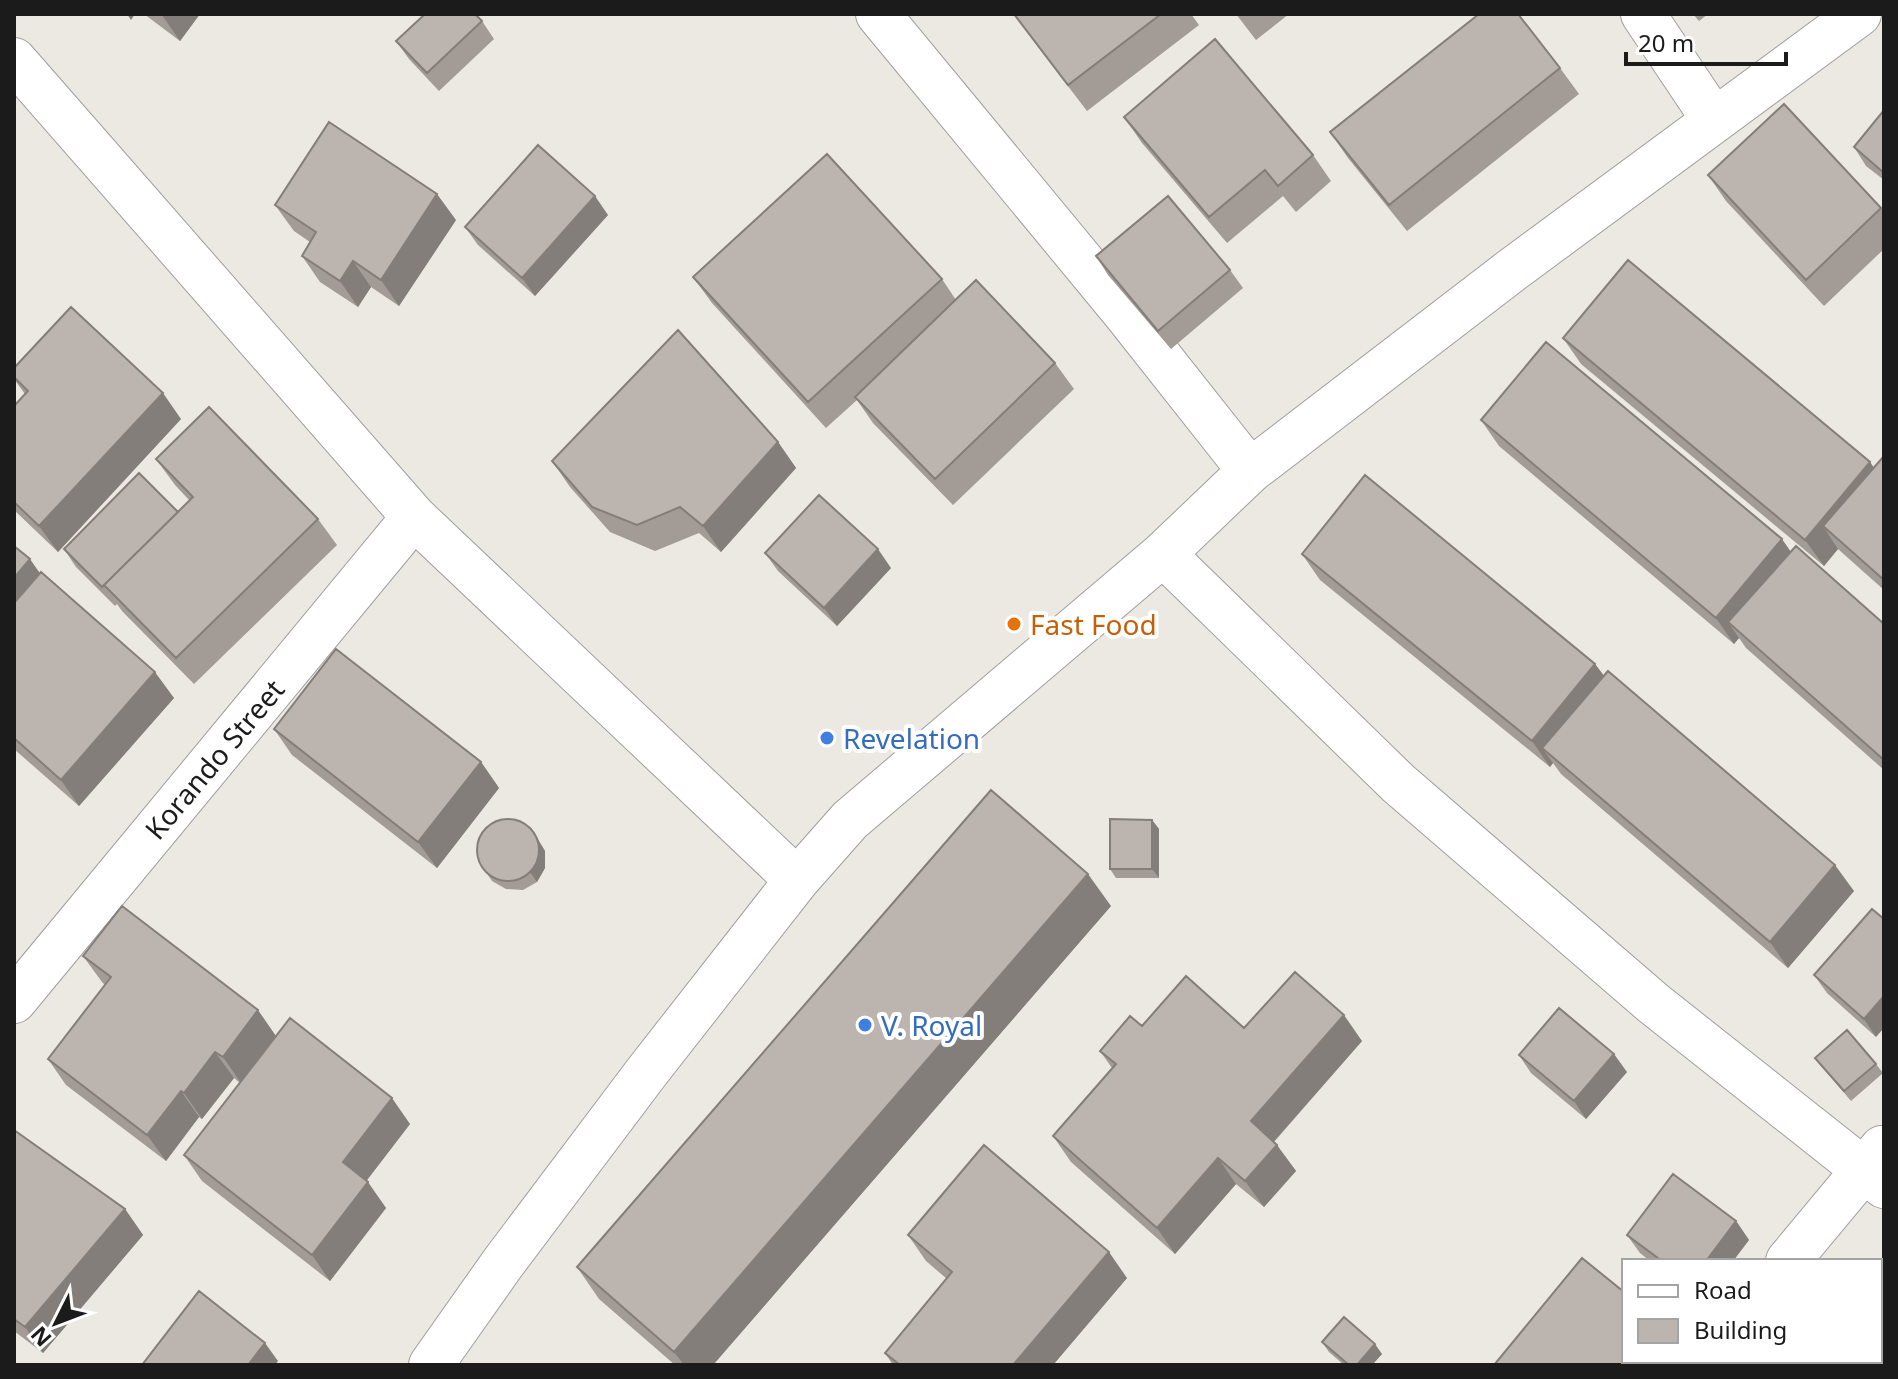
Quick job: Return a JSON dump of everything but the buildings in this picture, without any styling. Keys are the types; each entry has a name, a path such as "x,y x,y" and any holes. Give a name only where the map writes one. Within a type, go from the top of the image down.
{"street":[{"path":"878,14 1125,313 1250,471"},
{"path":"1643,14 1714,120"},
{"path":"431,1365 646,1073 797,880 850,820 1163,554 1250,471 1512,270 1859,14"},
{"path":"14,60 414,517 797,880"},
{"name":"Korando Street","path":"14,1001 414,517"},
{"path":"1163,554 1398,783 1653,1003 1877,1167 1790,1259"}],"place":[{"name":"Fast Food","path":"1014,624"},
{"name":"Revelation","path":"827,738"},
{"name":"V. Royal","path":"865,1025"}]}
